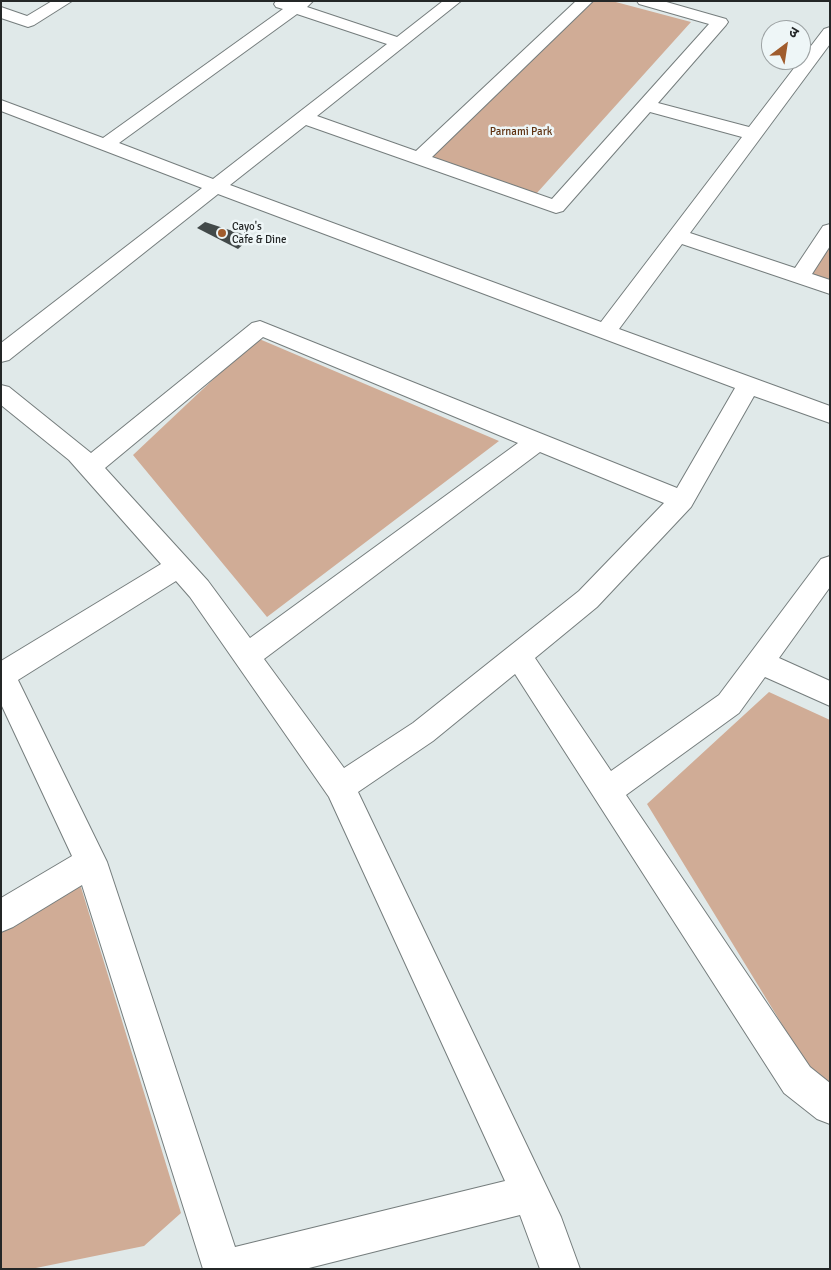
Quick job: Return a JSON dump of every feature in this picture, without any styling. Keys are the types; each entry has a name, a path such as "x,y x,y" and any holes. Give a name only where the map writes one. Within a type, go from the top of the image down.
{"street":[{"path":"1,12 28,22 64,1"},
{"path":"273,1 300,5 400,42"},
{"path":"1,355 453,1"},
{"path":"419,159 585,1"},
{"path":"304,118 556,207 720,22 645,1"},
{"path":"106,144 300,5"},
{"path":"606,332 754,134 824,49 830,32"},
{"path":"646,105 754,134"},
{"path":"4,110 106,144 216,187 830,415"},
{"path":"800,277 830,230"},
{"path":"677,236 830,287"},
{"path":"90,467 260,328 682,500"},
{"path":"340,787 423,732 588,599 682,500 749,385"},
{"path":"1,393 78,454 199,589 340,787 547,1231 560,1269"},
{"path":"248,656 537,441"},
{"path":"179,566 2,676 92,862 224,1269 530,1194"},
{"path":"607,791 729,704 830,566"},
{"path":"518,656 797,1080 830,1106"},
{"path":"760,662 830,694"},
{"path":"1,916 92,862"}],"green space":[{"name":"Parnami Park","path":"581,1 612,1 691,22 536,194 419,155"},
{"path":"830,243 830,280 811,274"},
{"path":"257,338 499,441 267,617 133,455"},
{"path":"769,692 830,720 830,1085 821,1088 647,804"},
{"path":"80,884 181,1213 144,1246 31,1269 1,1269 1,931"}],"building":[{"name":"Cayo's Cafe & Dine","path":"205,222 251,237 238,249 197,228"}],"place":[{"name":"Cayo's Cafe & Dine","path":"222,233"}]}
